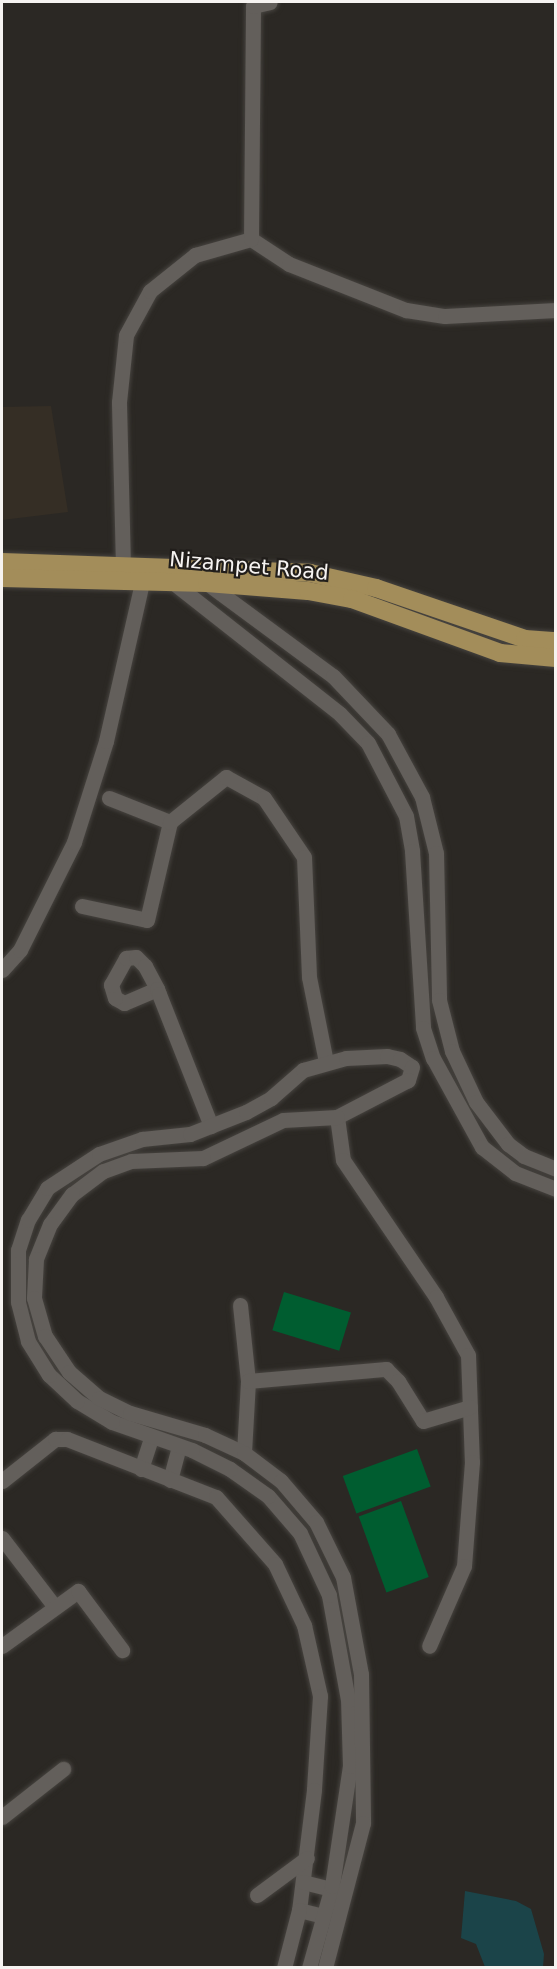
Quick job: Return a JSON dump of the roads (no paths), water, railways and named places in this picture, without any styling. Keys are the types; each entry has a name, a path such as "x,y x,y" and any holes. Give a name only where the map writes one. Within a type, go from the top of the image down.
{"main road":[{"name":"Nizampet Road","path":"2,562 123,567 174,582 308,591 352,599 500,652 555,658"},
{"name":"Nizampet Road","path":"2,578 149,573 188,569 310,573 346,580 525,639 555,641"}],"street":[{"path":"251,239 253,6 270,2"},
{"path":"123,567 119,402 126,335 150,291 195,255 251,239 289,264 406,310 445,316 555,310"},
{"path":"188,569 333,676 388,734 422,797 436,853 439,1000 452,1051 476,1102 508,1144 524,1156 555,1169"},
{"path":"2,970 20,950 75,842 106,741 149,573"},
{"path":"174,582 222,623 340,714 368,743 406,816 412,851 423,1028 433,1058 482,1147 514,1173 555,1189"},
{"path":"222,623 245,611"},
{"path":"82,906 147,920 170,822 226,777 264,798 304,857 309,977 326,1062"},
{"path":"109,798 170,822"},
{"path":"157,989 211,1126"},
{"path":"326,1968 363,1823 364,1733 356,1630 343,1577 316,1522 281,1481 244,1453 205,1435 130,1413 99,1398 69,1372 45,1336 34,1298 36,1259 50,1224 72,1194 103,1171 131,1161 203,1158 283,1120 337,1117 402,1085 412,1067 452,1051"},
{"path":"309,1968 330,1894 350,1766 348,1700 339,1635 329,1594 300,1533 268,1496 192,1449 151,1438 77,1401 49,1376 28,1341 18,1302 18,1250 28,1220 47,1188 69,1171 99,1154 142,1139 190,1134 211,1126 271,1098 303,1070 326,1062 387,1056 400,1059 412,1067"},
{"path":"271,1098 283,1120"},
{"path":"337,1117 343,1160 436,1297 468,1355 472,1461 464,1566 429,1646"},
{"path":"240,1305 248,1381 244,1453"},
{"path":"248,1381 386,1369 398,1381 423,1421 470,1407"},
{"path":"2,1481 60,1437 216,1497 237,1518 275,1564 304,1624 320,1696 307,1858 298,1910 284,1968"},
{"path":"141,1469 151,1438"},
{"path":"170,1480 179,1447"},
{"path":"250,1483 262,1467"},
{"path":"2,1538 55,1607"},
{"path":"2,1646 78,1591 122,1650"},
{"path":"2,1817 63,1769"},
{"path":"257,1895 307,1858"},
{"path":"303,1882 344,1902"},
{"path":"298,1910 323,1916"}],"water":[{"path":"465,1891 516,1901 531,1909 544,1954 543,1967 485,1967 476,1944 461,1938"}]}
